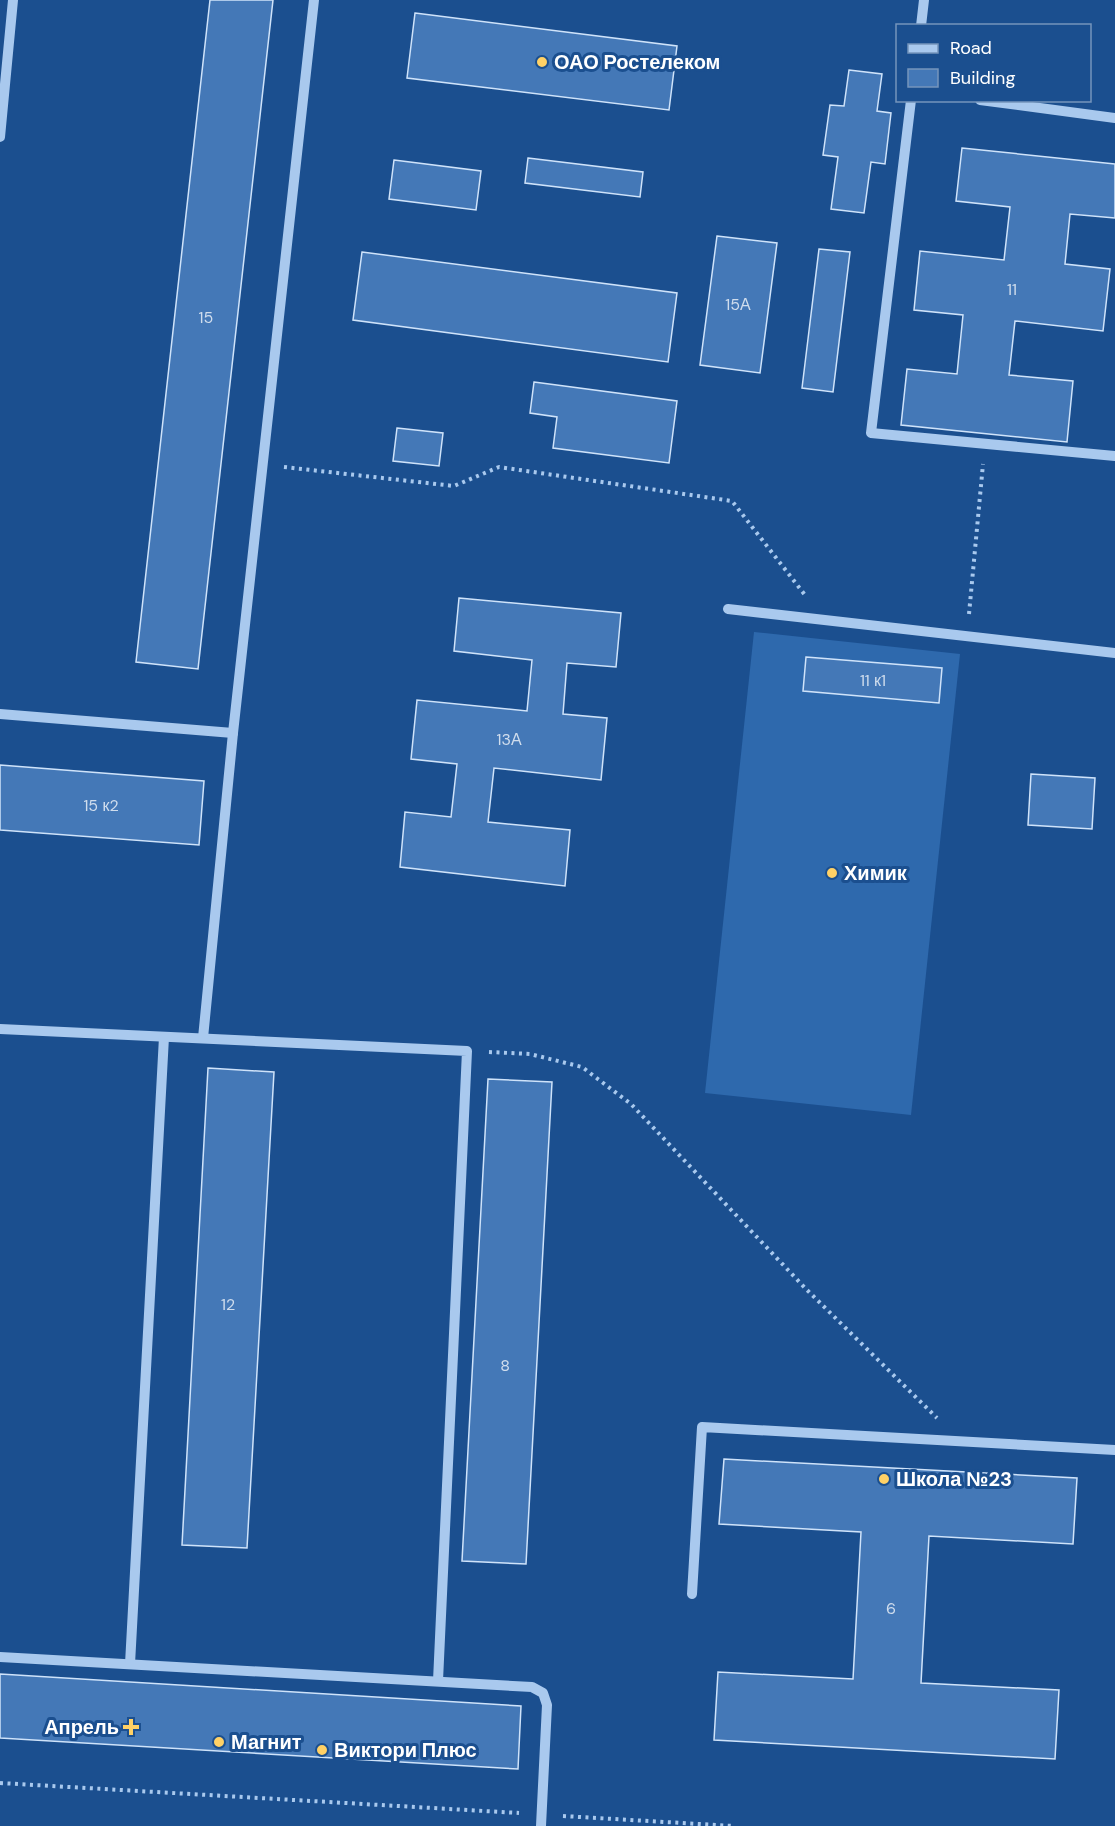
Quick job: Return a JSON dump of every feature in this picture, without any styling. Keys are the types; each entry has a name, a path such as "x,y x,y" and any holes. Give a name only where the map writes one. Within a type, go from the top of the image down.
{"lane":[{"path":"0,137 13,0"},
{"path":"203,1038 232,733 314,0"},
{"path":"921,24 924,0"},
{"path":"911,102 871,433 1115,456"},
{"path":"995,102 1115,118"},
{"path":"728,609 1115,653"},
{"path":"0,714 232,733"},
{"path":"0,1029 467,1051 438,1680"},
{"path":"130,1664 164,1037"},
{"path":"692,1594 702,1427 1115,1450"},
{"path":"0,1657 532,1687 543,1693 547,1705 541,1820"}],"path":[{"path":"967,636 985,444"},
{"path":"262,465 454,486 499,468 732,501 824,620"},
{"path":"467,1051 530,1054 582,1067 631,1104 806,1289 960,1441"},
{"path":"0,1783 541,1820 733,1826"}],"shaded area":[{"name":"Химик","path":"754,632 960,654 911,1115 705,1093"}],"building":[{"path":"210,0 273,0 198,669 136,662"},
{"name":"ОАО Ростелеком","path":"415,13 677,46 669,110 407,78"},
{"path":"849,70 882,74 877,111 891,113 885,164 871,162 864,213 831,209 838,157 823,155 830,105 844,106"},
{"path":"962,148 1115,164 1115,218 1070,214 1065,264 1110,269 1103,331 1015,321 1009,375 1073,381 1067,442 901,425 907,369 957,374 963,315 914,310 920,251 1004,260 1010,207 956,201"},
{"path":"528,158 643,172 640,197 525,183"},
{"path":"394,160 481,171 476,210 389,199"},
{"path":"717,236 777,243 760,373 700,365"},
{"path":"819,249 850,252 833,392 802,388"},
{"path":"362,252 677,293 668,362 353,320"},
{"path":"534,382 677,401 669,463 553,448 557,417 530,413"},
{"path":"397,428 443,433 439,466 393,461"},
{"path":"459,598 621,613 616,667 567,663 563,714 607,718 601,780 494,768 488,822 570,830 565,886 400,867 405,812 451,817 457,764 411,759 417,700 527,711 532,660 454,651"},
{"path":"806,657 942,668 939,703 803,691"},
{"path":"0,765 204,781 199,845 0,830"},
{"path":"1031,774 1095,778 1092,829 1028,825"},
{"path":"208,1068 274,1072 247,1548 182,1545"},
{"path":"488,1079 552,1082 526,1564 462,1561"},
{"path":"724,1459 1077,1478 1073,1544 929,1536 921,1683 1059,1690 1055,1759 714,1740 718,1672 853,1679 861,1532 719,1524"},
{"path":"0,1674 521,1706 518,1769 0,1738"}],"place":[{"name":"ОАО Ростелеком","path":"542,62"},
{"name":"Химик","path":"832,873"},
{"name":"Школа №23","path":"884,1479"},
{"name":"Апрель","path":"131,1727"},
{"name":"Магнит","path":"219,1742"},
{"name":"Виктори Плюс","path":"322,1750"}]}
